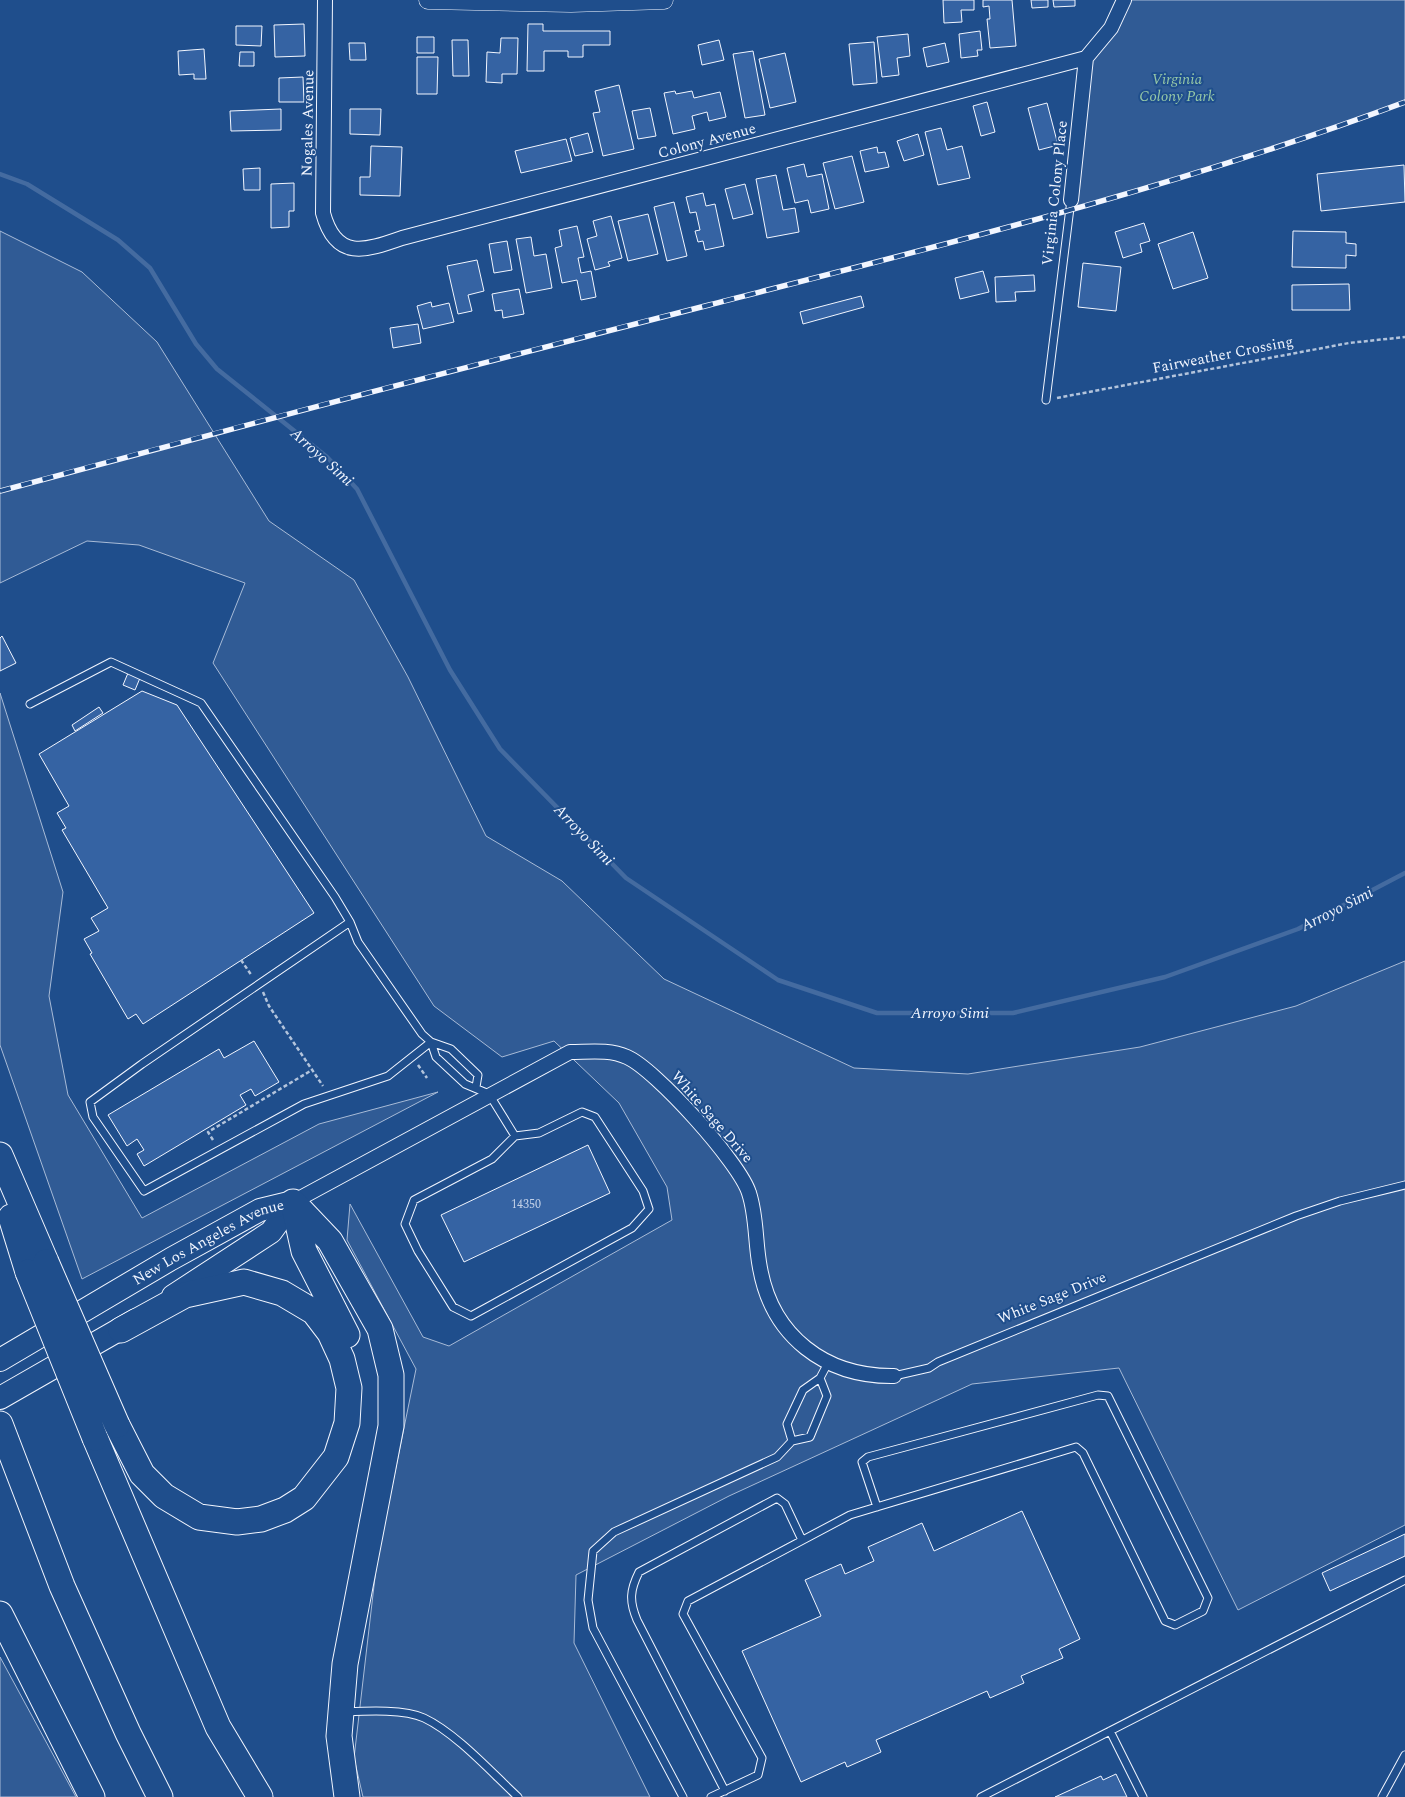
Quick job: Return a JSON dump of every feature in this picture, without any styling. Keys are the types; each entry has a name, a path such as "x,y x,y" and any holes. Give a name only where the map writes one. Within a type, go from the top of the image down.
{"highway":[{"path":"0,1155 94,1438 218,1726 260,1797"},
{"path":"0,1180 37,1267 142,1474 164,1496 199,1517 237,1522 261,1520 285,1510 304,1498 336,1457 347,1423 349,1388 347,1336 304,1251 292,1202"},
{"path":"292,1202 330,1241 380,1329 391,1375 391,1426 345,1664 340,1736 347,1797"},
{"path":"121,1330 184,1295 244,1282 282,1293 314,1312 330,1333 342,1359 349,1388"},
{"path":"0,1424 62,1586 128,1733 160,1797"},
{"path":"0,1606 5,1622 92,1797"}],"main road":[{"name":"New Los Angeles Avenue","path":"0,1398 121,1330 271,1232 292,1202"},
{"name":"New Los Angeles Avenue","path":"0,1360 171,1259 260,1210 292,1202"}],"street":[{"name":"Nogales Avenue","path":"325,0 323,213 327,228 338,242"},
{"path":"428,0 571,3 664,0"},
{"path":"1086,58 1111,28 1124,0"},
{"name":"Colony Avenue","path":"338,242 351,249 362,250 376,247 402,238 1086,58"},
{"name":"Virginia Colony Place","path":"1071,200 1086,58"},
{"name":"White Sage Drive","path":"292,1202 489,1094 570,1052 612,1053 638,1062 651,1072 727,1154 739,1171 750,1194 759,1266 771,1305 792,1336 815,1356 828,1363 853,1372 894,1376"}],"lane":[{"name":"Virginia Colony Place","path":"1046,400 1071,200"},
{"path":"30,704 111,662 201,703 335,897 350,922 358,942 422,1034 431,1042 451,1049 478,1075 476,1087"},
{"path":"350,922 142,1064 90,1102 93,1117 144,1191 304,1104 388,1076 431,1042"},
{"path":"431,1042 436,1057 465,1084 489,1094 515,1136"},
{"path":"582,1112 595,1117 643,1190 649,1209 632,1228 472,1316 453,1308 418,1251 405,1224 414,1200 492,1158 515,1136 539,1133 582,1112"},
{"name":"White Sage Drive","path":"894,1376 930,1368 938,1362 1296,1216 1340,1201 1405,1185"},
{"path":"792,1441 787,1424 804,1390 820,1378 828,1363"},
{"path":"683,1797 593,1628 588,1600 593,1552 614,1532 777,1458 792,1441 810,1437 828,1396 820,1378"},
{"path":"711,1797 758,1774 762,1758 684,1614 688,1601 850,1515 877,1507 1076,1447 1083,1453 1165,1622 1175,1625 1203,1611 1208,1598 1108,1396 1098,1395 868,1457 862,1462 877,1507"},
{"path":"725,1791 637,1620 630,1602 632,1586 639,1572 777,1498 785,1504 802,1540"},
{"path":"982,1797 1405,1580"},
{"path":"341,1712 379,1710 423,1718 447,1732 518,1797"},
{"path":"1110,1732 1144,1797"},
{"path":"1382,1797 1405,1755"}],"path":[{"name":"Fairweather Crossing","path":"1046,400 1349,343 1405,337"},
{"path":"241,960 259,985 268,999 269,1006 322,1086 331,1083"},
{"path":"413,1058 427,1078"},
{"path":"220,1150 208,1132 312,1070"}],"shaded area":[{"name":"Virginia Colony Park","path":"1124,0 1405,0 1405,102 1259,154 1070,211 1086,58"},
{"path":"0,231 82,272 157,342 269,521 354,580 408,677 486,836 562,881 664,979 854,1068 968,1074 1140,1047 1296,1006 1405,961 1405,1525 1238,1610 1119,1368 972,1384 729,1496 576,1575 574,1643 650,1797 363,1797 354,1758 377,1560 416,1369 347,1240 350,1204 423,1337 449,1346 672,1220 667,1187 619,1103 554,1041 502,1057 434,1006 213,663 245,583 139,545 87,541 0,583"},
{"path":"0,693 63,892 49,996 68,1095 142,1218 319,1124 438,1092 82,1279 0,1045"},
{"path":"0,1657 76,1797 0,1797"}],"building":[{"path":"943,0 974,0 974,10 961,10 962,22 944,23"},
{"path":"983,0 1012,0 1016,46 990,48 987,19 990,19 989,6 983,7"},
{"path":"1031,0 1048,0 1048,7 1032,8"},
{"path":"1053,0 1075,0 1075,6 1054,7"},
{"path":"304,24 305,56 275,57 274,25"},
{"path":"528,24 543,24 543,31 610,31 610,45 583,45 583,57 568,57 568,51 544,51 544,71 527,71"},
{"path":"236,26 262,26 261,46 236,45"},
{"path":"980,31 982,50 977,50 978,56 961,58 959,34"},
{"path":"908,34 910,56 897,58 899,75 882,77 877,37"},
{"path":"417,37 434,37 434,53 417,53"},
{"path":"501,38 518,38 517,74 502,74 502,83 486,82 487,52 500,53"},
{"path":"452,40 468,40 469,76 453,76"},
{"path":"719,40 724,60 702,65 698,45"},
{"path":"874,42 877,83 853,85 849,44"},
{"path":"349,43 365,43 366,60 350,60"},
{"path":"945,43 949,62 927,67 923,48"},
{"path":"204,49 206,79 194,79 194,74 179,75 178,51"},
{"path":"753,51 765,115 745,118 733,54"},
{"path":"240,52 254,52 254,66 239,66"},
{"path":"785,53 796,102 770,108 759,59"},
{"path":"417,57 438,57 437,94 417,94"},
{"path":"303,77 304,102 279,102 279,78"},
{"path":"619,85 634,149 603,156 593,113 600,112 595,91"},
{"path":"675,91 676,94 692,91 694,98 720,92 726,117 709,121 707,112 692,116 695,129 673,134 664,93"},
{"path":"987,102 995,132 981,136 973,106"},
{"path":"1047,103 1058,145 1039,150 1028,108"},
{"path":"650,108 656,136 638,139 632,111"},
{"path":"281,109 281,130 231,131 230,111"},
{"path":"350,109 381,109 380,135 350,134"},
{"path":"941,128 947,150 962,146 970,178 938,185 925,132"},
{"path":"588,133 593,152 575,156 570,138"},
{"path":"918,134 924,155 904,161 897,141"},
{"path":"566,139 572,161 521,173 515,151"},
{"path":"371,146 402,147 400,196 360,195 360,177 370,177"},
{"path":"877,147 878,153 885,152 889,167 865,172 860,151"},
{"path":"852,156 864,202 835,209 823,163"},
{"path":"804,164 807,177 822,174 829,209 811,213 808,200 795,203 787,168"},
{"path":"1404,165 1405,202 1321,211 1317,174"},
{"path":"260,168 260,190 244,190 243,169"},
{"path":"776,175 783,210 795,208 799,232 767,238 756,179"},
{"path":"294,183 294,211 289,211 289,227 271,228 271,184"},
{"path":"745,184 753,214 733,219 725,189"},
{"path":"703,193 706,206 715,204 724,246 705,250 703,241 698,242 695,231 700,230 696,212 690,213 686,197"},
{"path":"674,202 687,256 667,261 654,207"},
{"path":"648,214 658,254 628,261 618,221"},
{"path":"611,216 622,258 608,262 610,266 595,270 587,239 597,236 593,221"},
{"path":"1144,223 1150,241 1140,244 1142,252 1123,258 1115,232"},
{"path":"577,226 584,257 578,258 581,273 591,271 596,297 581,300 577,280 562,283 555,248 562,246 559,230"},
{"path":"1293,231 1346,232 1346,243 1356,244 1356,256 1346,255 1346,268 1292,267"},
{"path":"1193,232 1208,278 1173,289 1158,244"},
{"path":"531,237 534,256 546,254 552,288 526,293 516,239"},
{"path":"507,241 512,270 494,273 489,244"},
{"path":"477,260 484,291 468,295 472,311 458,314 447,266"},
{"path":"1083,263 1121,267 1116,311 1078,307"},
{"path":"983,271 989,292 960,299 955,278"},
{"path":"1034,275 1035,291 1015,292 1016,301 996,302 995,277"},
{"path":"1349,284 1350,310 1292,310 1292,285"},
{"path":"519,289 524,314 503,318 502,310 495,311 492,294"},
{"path":"861,296 864,307 803,324 800,312"},
{"path":"431,302 432,307 449,303 454,322 423,329 417,306"},
{"path":"418,324 421,343 393,348 390,328"},
{"path":"2,636 16,663 0,671 0,638"},
{"path":"128,673 140,678 135,690 123,685"},
{"path":"142,691 177,705 314,913 143,1024 136,1014 128,1019 90,954 92,953 84,939 99,931 91,918 108,908 62,830 66,828 57,813 69,806 39,754"},
{"path":"99,707 103,713 75,731 72,725"},
{"path":"254,1041 279,1082 255,1096 251,1089 240,1095 246,1105 144,1166 137,1154 144,1150 137,1139 127,1146 108,1115 219,1049 224,1058"},
{"path":"588,1145 610,1193 464,1262 441,1215"},
{"path":"1022,1511 1080,1639 1059,1649 1063,1658 1021,1676 1024,1683 990,1698 987,1691 876,1740 881,1752 847,1767 845,1762 801,1782 742,1651 821,1616 805,1580 841,1564 845,1574 874,1561 868,1547 922,1523 934,1551"},
{"path":"1405,1534 1405,1556 1330,1591 1322,1573"},
{"path":"1116,1774 1127,1797 1055,1797 1101,1776 1103,1780"}],"waterway":[{"name":"Arroyo Simi","path":"0,174 27,184 118,240 150,268 196,344 217,369 327,457 357,489 450,670 500,749 626,878 778,980 877,1013 1013,1013 1165,977 1298,929 1405,873"}],"railway":[{"path":"0,491 531,350 885,260 1060,213 1233,161 1320,133 1405,102"}]}
